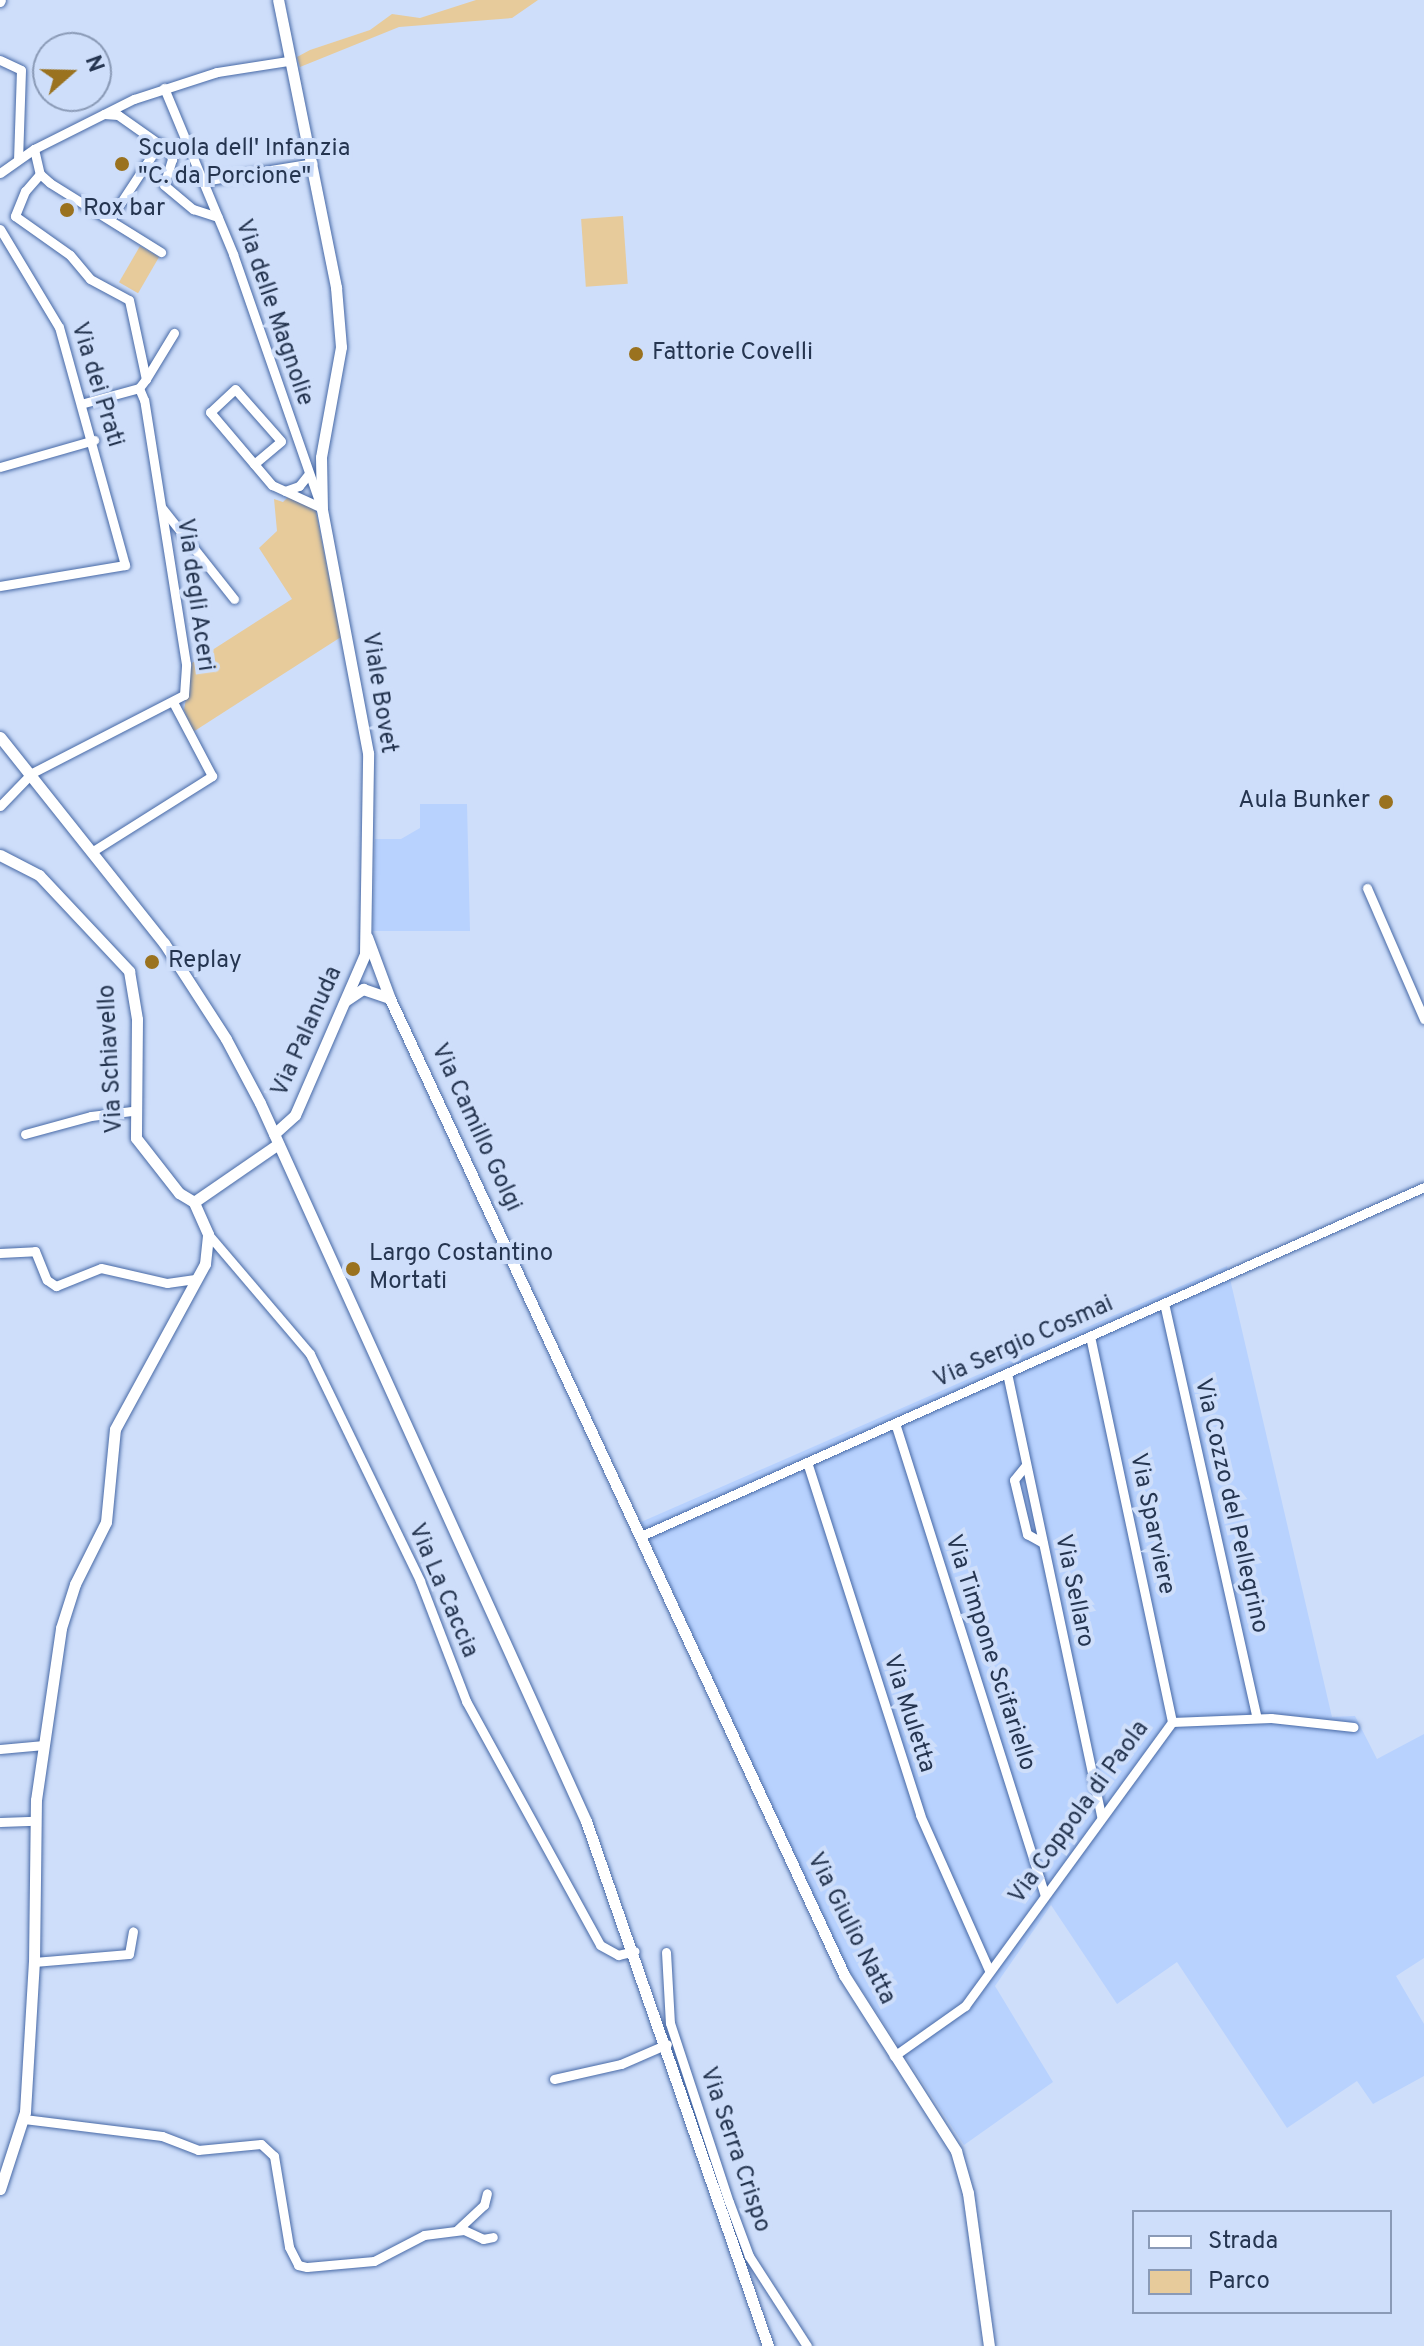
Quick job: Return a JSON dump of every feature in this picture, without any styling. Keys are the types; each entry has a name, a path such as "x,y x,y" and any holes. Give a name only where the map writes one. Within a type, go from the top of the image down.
{"street":[{"name":"Viale Bovet","path":"278,0 288,61 313,163 341,336 321,457 322,509 368,753 367,937"},
{"path":"0,60 21,70 18,159"},
{"path":"0,173 34,149 100,114 164,88 217,72 288,61"},
{"name":"Via delle Magnolie","path":"164,88 218,217 322,509"},
{"path":"100,114 118,115 160,143 172,159 164,185 193,209 218,217"},
{"path":"110,219 160,143"},
{"path":"34,149 40,174 161,252"},
{"path":"203,181 313,163"},
{"path":"40,174 25,191 15,216 70,255 90,279 129,300 146,379"},
{"name":"Via dei Prati","path":"0,229 59,327 84,403 125,565 0,586"},
{"path":"84,403 139,388 174,333"},
{"name":"Via degli Aceri","path":"0,806 32,773 174,704 184,695 186,664 162,508 139,388"},
{"path":"254,464 281,441 235,389 210,412 254,464 281,491 316,501 322,509"},
{"path":"0,467 94,440"},
{"path":"297,443 312,461 321,457"},
{"path":"281,491 299,486 308,475"},
{"path":"162,508 234,599"},
{"path":"93,851 212,776 174,704"},
{"path":"0,737 93,851 195,989 276,1139 586,1821 635,1951 768,2346"},
{"path":"0,747 14,755"},
{"name":"Via Schiavello","path":"0,855 39,875 120,955 129,971 138,1051 132,1111 136,1138 179,1193 194,1202"},
{"path":"1367,888 1424,1019"},
{"name":"Via Camillo Golgi","path":"367,937 390,999 641,1536"},
{"name":"Via Palanuda","path":"194,1202 276,1139 295,1115 360,970 367,937"},
{"path":"344,1001 363,989 390,999"},
{"path":"25,1134 91,1116 132,1111"},
{"name":"Via Sergio Cosmai","path":"641,1536 1424,1187"},
{"path":"0,2189 24,2116 34,1962 35,1821 61,1628 111,1500 115,1429 205,1264 208,1234 194,1202"},
{"name":"Via La Caccia","path":"208,1234 310,1354 420,1581 466,1701 600,1945 618,1955 635,1951"},
{"path":"0,1253 35,1251 47,1280 56,1286 101,1268 167,1283 197,1279"},
{"name":"Via Cozzo del Pellegrino","path":"1164,1303 1257,1718"},
{"name":"Via Sparviere","path":"1090,1336 1172,1722"},
{"name":"Via Sellaro","path":"1007,1373 1101,1817"},
{"name":"Via Timpone Scifariello","path":"895,1423 1044,1894"},
{"name":"Via Muletta","path":"807,1462 920,1815 989,1970"},
{"name":"Via Giulio Natta","path":"641,1536 844,1975 947,2135 962,2169 989,2346"},
{"name":"Via Coppola di Paola","path":"894,2056 965,2006 1172,1722 1257,1718 1354,1727"},
{"path":"0,1749 44,1745"},
{"path":"0,1822 35,1821"},
{"path":"34,1962 129,1954 133,1931"},
{"name":"Via Serra Crispo","path":"666,1952 670,2023 729,2202 749,2256 807,2346"},
{"path":"554,2079 621,2064 667,2044"},
{"path":"24,2116 162,2136 198,2150 261,2144 274,2156 280,2217 298,2265 335,2267 374,2261 424,2235 457,2230 493,2237"},
{"path":"457,2230 484,2205 487,2193"}],"shaded area":[{"path":"420,804 467,804 470,931 373,931 375,839 401,839 420,828"},
{"path":"1227,1266 1332,1717 1355,1716 1377,1759 1424,1734 1424,1958 1396,1976 1424,2024 1424,2076 1373,2104 1357,2081 1287,2128 1177,1962 1117,2004 1051,1905 995,1986 1053,2082 964,2145 846,1966 641,1522"}],"green space":[{"path":"476,0 538,0 512,18 399,27 300,67 297,57 370,30 392,14 420,18"},
{"path":"623,216 628,284 586,287 581,219"},
{"path":"140,246 159,257 138,293 119,282"},
{"path":"289,496 315,507 341,637 193,732 184,710 192,663 292,599 259,548 277,531 274,499 283,502"}],"place":[{"name":"Scuola dell' Infanzia \"C. da Porcione\"","path":"122,164"},
{"name":"Rox bar","path":"67,210"},
{"name":"Fattorie Covelli","path":"636,354"},
{"name":"Aula Bunker","path":"1386,802"},
{"name":"Replay","path":"152,962"},
{"name":"Largo Costantino Mortati","path":"353,1269"}]}
